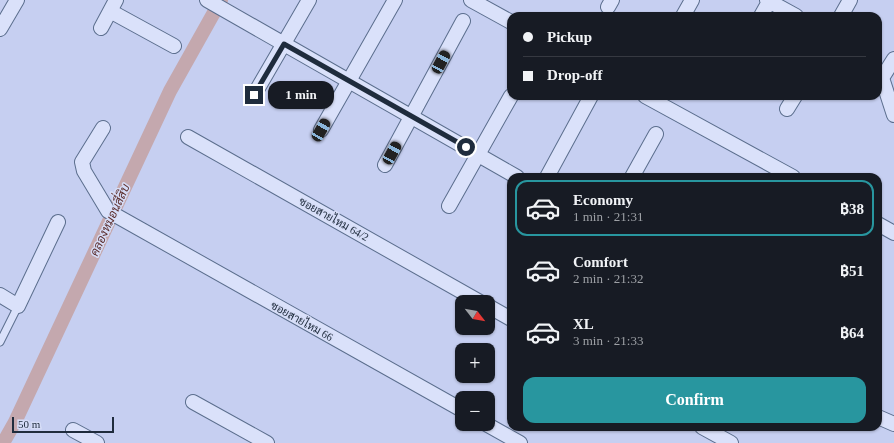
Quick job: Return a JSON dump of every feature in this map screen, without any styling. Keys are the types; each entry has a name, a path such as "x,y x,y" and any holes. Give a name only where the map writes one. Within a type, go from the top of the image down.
{"street":[{"path":"0,29 17,0"},
{"path":"207,0 510,173"},
{"path":"254,95 309,0"},
{"path":"321,130 395,0"},
{"path":"471,0 507,20"},
{"path":"685,12 692,0"},
{"path":"763,12 769,0 789,12"},
{"path":"843,12 850,0"},
{"path":"101,28 113,6 174,46"},
{"path":"385,165 463,21"},
{"path":"882,72 894,59"},
{"path":"882,80 894,115"},
{"path":"449,206 509,100"},
{"path":"549,173 589,100"},
{"path":"652,100 786,173"},
{"path":"787,109 793,100"},
{"name":"ซอยสายไหม 66","path":"103,128 82,162 84,171 108,211 455,406"},
{"path":"634,173 656,134"},
{"name":"ซอยสายไหม 64/2","path":"188,137 468,295"},
{"path":"0,295 18,306 58,222"},
{"path":"882,226 894,233"},
{"path":"495,310 507,317"},
{"path":"193,402 267,443"},
{"path":"882,419 894,424"},
{"path":"495,429 520,443"},
{"path":"73,430 97,443"},
{"path":"709,431 731,443"}],"lane":[{"path":"0,342 18,306"}],"waterway":[{"name":"คลองหมอนสี่สิบ","path":"3,443 15,422 170,91 221,0"}],"route":[{"path":"254,95 284,44 466,147"}]}
